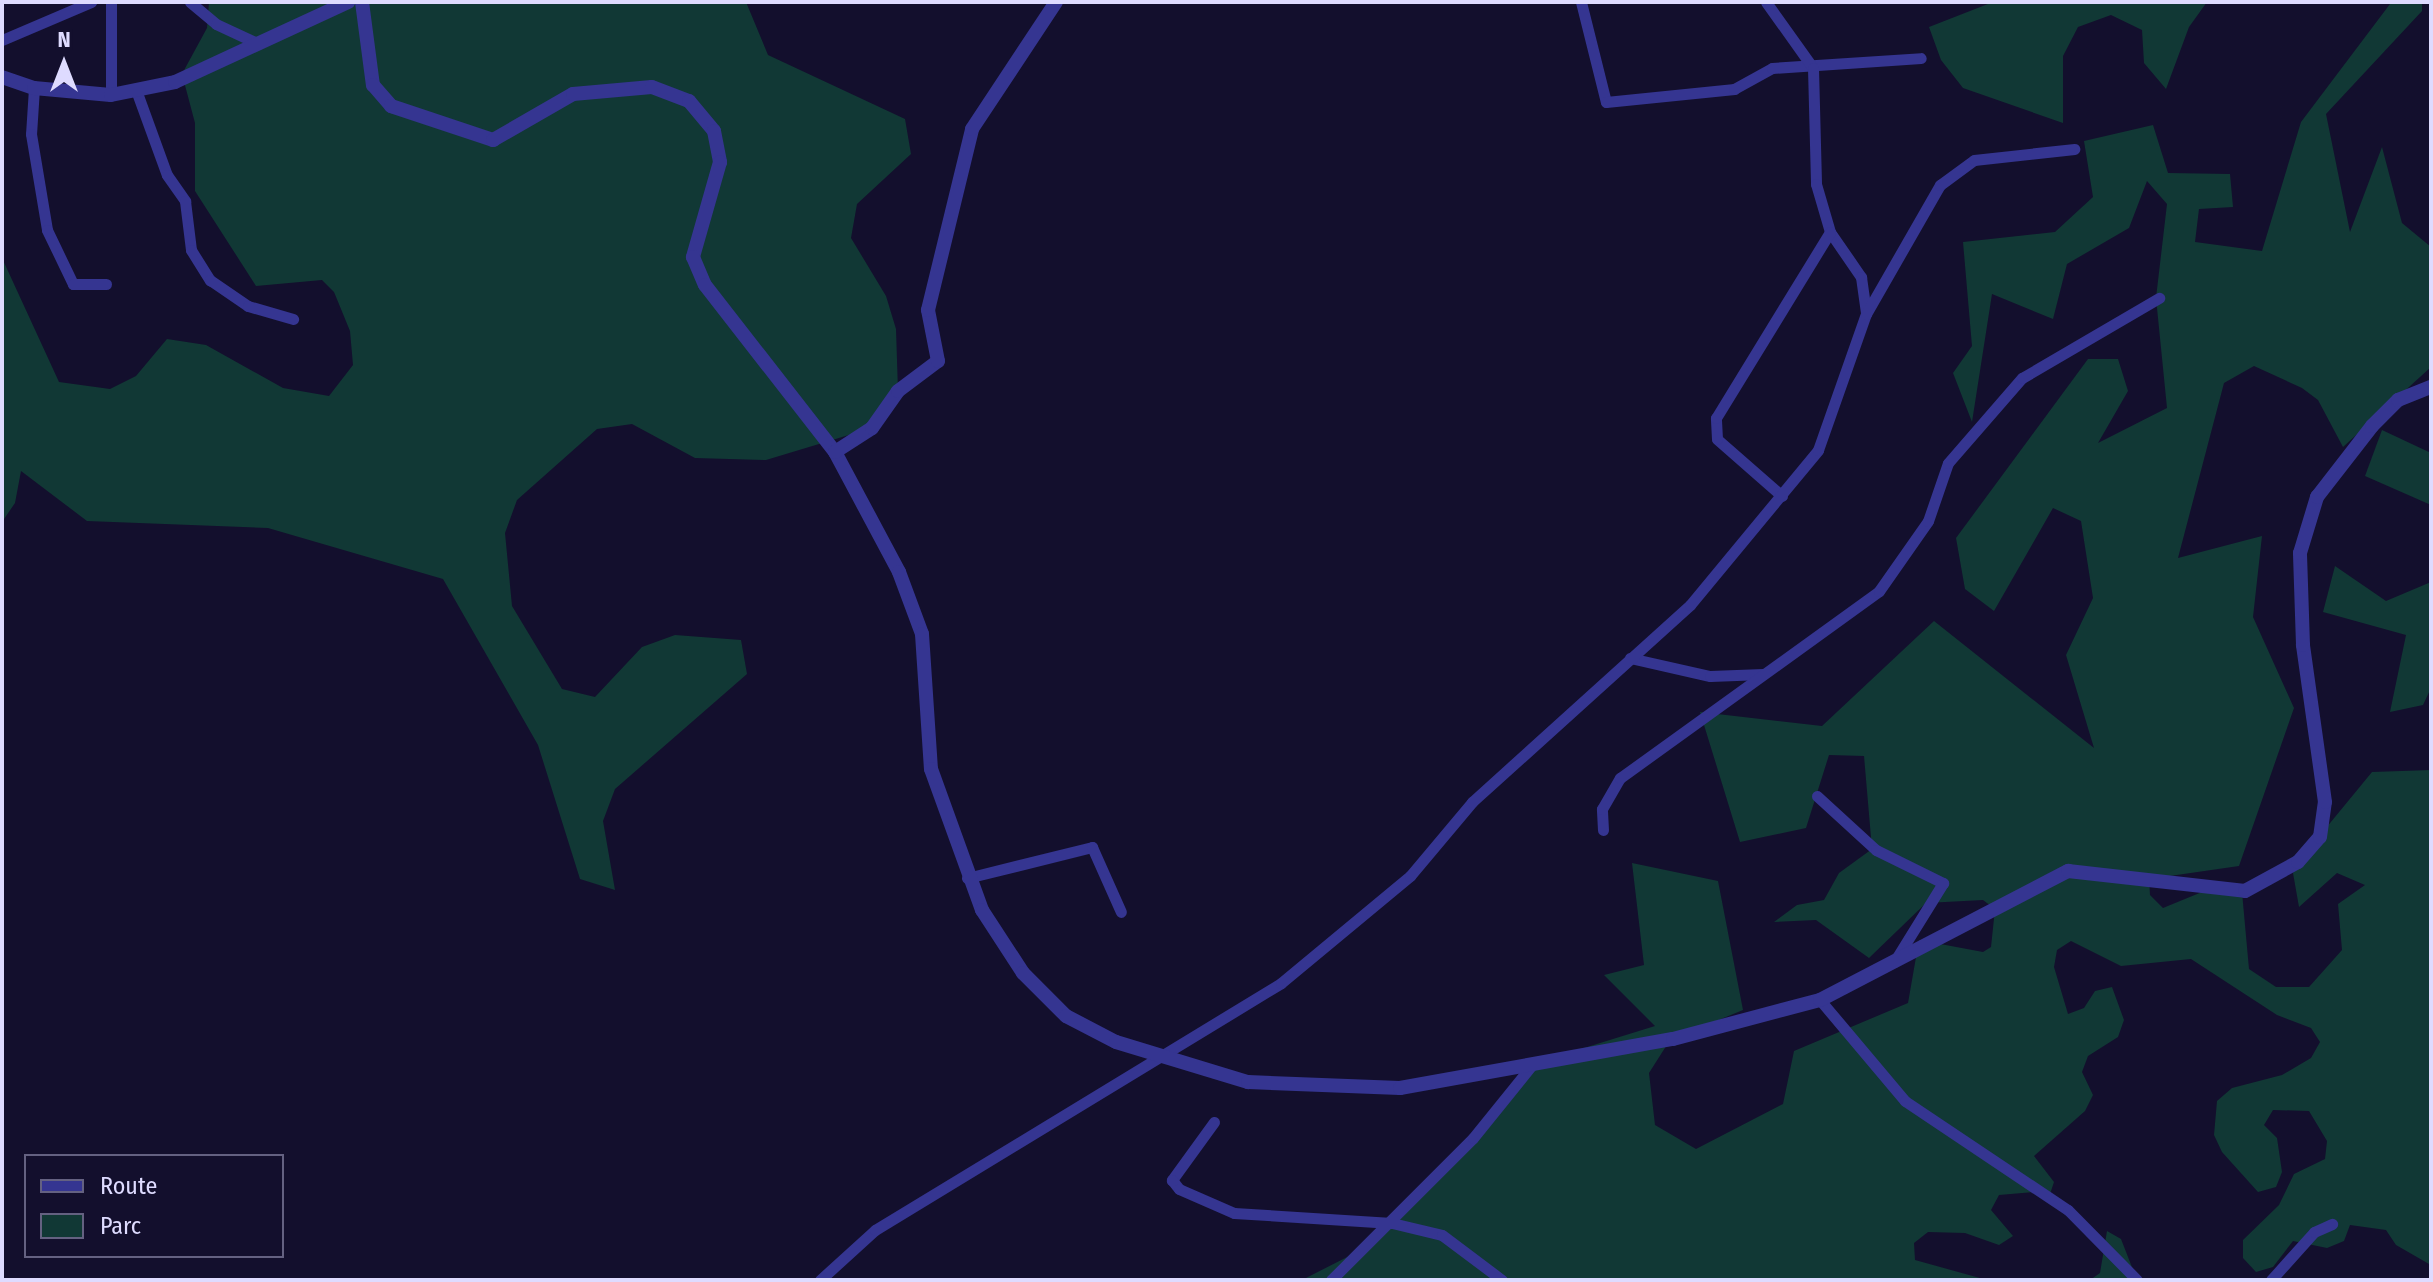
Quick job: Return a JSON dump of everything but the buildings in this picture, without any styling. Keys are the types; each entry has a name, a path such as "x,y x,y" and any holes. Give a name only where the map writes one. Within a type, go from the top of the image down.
{"street":[{"path":"2,40 91,2"},
{"path":"111,2 111,95"},
{"path":"190,2 216,24 259,44"},
{"path":"2,77 34,88 111,95 175,82 348,2"},
{"path":"362,2 373,85 391,106 477,136 506,138 573,94 609,85 652,87 689,101 714,131 720,162 693,257 705,285 835,452 914,607 931,769 967,878 1001,940 1047,999 1116,1042 1248,1082 1304,1087 1400,1088 1673,1039 1820,1000 2068,871 2245,891 2298,862 2320,837 2325,802 2303,645 2300,553 2317,497 2372,426 2398,400 2431,387"},
{"path":"835,452 872,428 898,391 938,361 928,310 972,129 1056,2"},
{"path":"1581,2 1606,102 1734,89 1772,68 1813,68 1921,58"},
{"path":"1766,2 1813,68 1816,184 1830,232 1861,277 1866,314"},
{"path":"34,88 31,134 47,230 73,284 106,284"},
{"path":"136,90 167,175 185,201 191,250 210,280 248,306 293,319"},
{"path":"820,1280 875,1230 1164,1057 1281,983 1410,876 1472,802 1690,605 1818,450 1866,314 1940,185 1959,168 2074,149"},
{"path":"1782,496 1717,439 1716,418 1830,232"},
{"path":"1603,830 1613,783 1715,703 1772,672 1879,591 1928,521 1948,463 2022,378 2159,298"},
{"path":"1630,658 1710,676 1772,672"},
{"path":"1817,796 1876,850 1943,883 1894,962"},
{"path":"967,878 1092,847 1121,912"},
{"path":"1820,1000 1905,1101 2068,1210 2137,1280"},
{"path":"1331,1280 1392,1223 1532,1065"},
{"path":"1214,1122 1172,1180 1179,1189 1234,1213 1392,1223 1465,1246 1502,1280"},
{"path":"2271,1280 2314,1232 2332,1224"}],"green space":[{"path":"209,2 746,2 768,55 905,119 911,154 857,204 851,238 886,296 896,329 898,391 872,428 766,460 695,458 632,424 597,429 517,500 505,533 512,606 562,689 595,697 642,647 675,635 741,640 747,674 615,789 603,821 615,890 580,879 538,745 443,579 268,528 87,521 21,471 15,503 2,522 2,258 59,382 110,389 136,376 167,339 206,345 283,388 329,396 353,365 350,331 334,292 322,280 256,286 195,191 195,123 182,74 207,28"},
{"path":"1993,2 2207,2 2189,27 2166,89 2144,63 2142,30 2111,15 2078,27 2063,56 2063,123 1963,88 1941,60 1929,27"},
{"path":"2422,2 2422,11 2326,114 2350,232 2382,147 2402,223 2431,247 2431,367 2343,447 2318,400 2302,388 2254,366 2224,383 2178,558 2262,536 2253,617 2294,708 2239,866 2149,879 2150,895 2163,908 2202,892 2242,892 2249,969 2276,987 2309,987 2342,950 2338,904 2365,885 2337,873 2299,907 2293,873 2298,862 2372,772 2431,770 2429,1264 2396,1245 2386,1230 2350,1225 2344,1241 2327,1248 2293,1241 2273,1267 2256,1272 2243,1258 2243,1240 2279,1205 2294,1174 2325,1159 2327,1141 2309,1111 2273,1110 2264,1125 2277,1138 2282,1172 2276,1187 2258,1192 2222,1152 2214,1135 2217,1101 2232,1088 2282,1075 2311,1058 2320,1042 2311,1028 2277,1015 2191,959 2121,966 2071,941 2057,950 2054,967 2068,1014 2084,1008 2095,991 2112,987 2124,1020 2118,1037 2088,1056 2082,1072 2093,1095 2085,1111 2034,1156 2054,1182 2048,1200 2034,1192 1999,1195 1991,1210 2013,1236 1999,1245 1965,1233 1928,1232 1914,1243 1915,1260 1987,1280 1302,1280 1357,1252 1470,1138 1529,1065 1655,1026 1604,975 1644,965 1632,863 1718,881 1743,1010 1670,1040 1649,1073 1655,1125 1696,1149 1783,1104 1794,1051 1908,1003 1919,940 1983,952 1991,947 1995,909 1983,900 1926,903 1869,958 1816,920 1774,922 1797,905 1824,900 1839,873 1872,849 1864,756 1829,755 1806,828 1740,842 1700,712 1822,726 1934,621 2094,748 2066,655 2093,598 2081,521 2053,508 1994,611 1965,589 1956,538 2088,359 2118,359 2128,391 2098,443 2167,408 2156,298 2167,204 2147,181 2129,228 2067,264 2053,319 1992,294 1972,422 1953,373 1972,346 1963,242 2055,232 2093,197 2084,141 2153,125 2168,173 2230,174 2233,207 2199,209 2195,242 2262,251 2301,122 2390,4"},
{"path":"2382,430 2431,453 2431,505 2365,476"},
{"path":"2335,566 2386,601 2431,582 2431,688 2423,705 2390,712 2406,635 2323,612"},
{"path":"2107,1231 2121,1239 2137,1280 2090,1280 2100,1273"}]}
